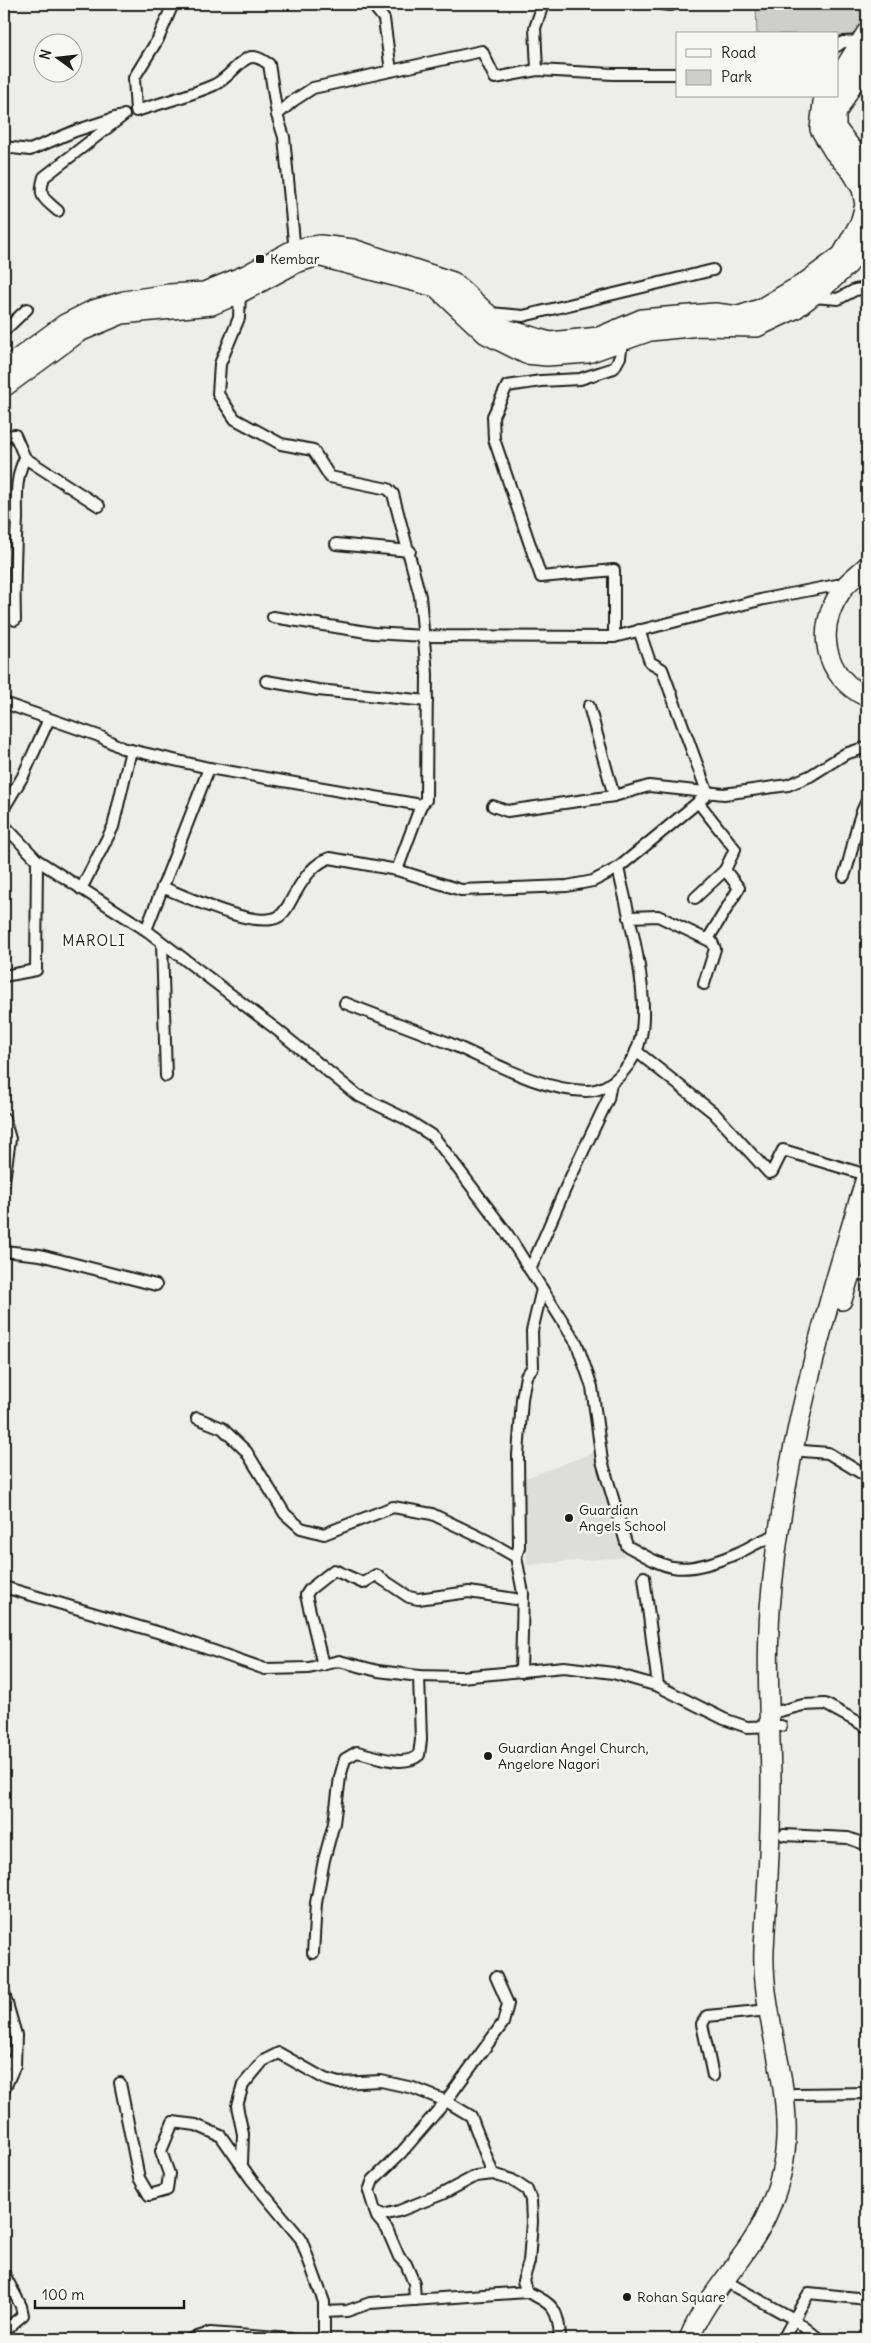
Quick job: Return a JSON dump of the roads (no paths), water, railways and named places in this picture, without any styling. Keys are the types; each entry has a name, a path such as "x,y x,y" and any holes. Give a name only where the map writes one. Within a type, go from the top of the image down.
{"highway":[{"path":"838,79 865,51"},
{"path":"865,51 836,114 836,128 853,150 867,175"},
{"path":"4,369 66,324 93,310 124,301 169,294 204,292 320,245 353,249 453,282 503,328 550,342 599,337 642,319 715,313 739,316 760,309 803,284 842,254 860,223 864,205 862,189 852,172 834,152 820,129 823,102 826,98"},
{"path":"4,387 79,332 122,314 212,305 240,294 296,256 327,257 436,287 486,334 526,354 546,356 588,353 650,331 699,326 757,327 795,309 810,297 848,265 867,238"},
{"path":"867,566 845,609 839,636 845,663 854,675 867,684"},
{"path":"858,583 834,604 826,636 833,669 845,684 867,697"},
{"path":"700,2339 732,2285 767,2237 784,2198 793,2168 797,2122 795,2094 777,1981 777,1938 784,1835 777,1722 768,1628 792,1448 812,1362 867,1175"},
{"path":"689,2339 704,2310 758,2232 774,2194 783,2166 786,2114 770,2010 764,1952 777,1722 779,1624 803,1451 825,1356 859,1274 867,1220"}],"street":[{"path":"136,111 134,78 158,39 173,4"},
{"path":"372,4 384,19 391,71"},
{"path":"537,70 534,28 543,4"},
{"path":"838,45 843,42 865,51"},
{"path":"278,115 293,101 312,88 482,52 495,78 537,70 613,74 676,74"},
{"path":"4,147 30,150 75,131 214,85 230,75 245,60 258,57 270,64 278,115 284,137 296,256"},
{"path":"58,210 42,198 40,191 44,177 124,115"},
{"path":"486,313 523,316 713,270"},
{"path":"810,297 838,299 855,290 867,288"},
{"path":"240,294 239,318 220,364 218,394 235,419 281,444 313,450 330,477 388,489 393,494 410,551 420,596 424,636 427,701 426,800 421,805 397,870"},
{"path":"4,331 26,309"},
{"path":"614,637 614,570 541,577 494,440 493,416 507,386 541,381 580,379 614,368 620,357 622,342"},
{"path":"4,436 15,435 26,458 99,506"},
{"path":"15,620 13,566 17,517 16,491 20,468 26,458"},
{"path":"336,544 410,551"},
{"path":"274,617 372,633 424,636 614,637 764,599 858,583"},
{"path":"639,630 650,662 662,669 708,794"},
{"path":"266,682 318,690 427,701"},
{"path":"4,703 99,736 122,748 209,768 421,805"},
{"path":"589,706 614,796"},
{"path":"4,808 23,776 49,719"},
{"path":"493,806 507,811 614,796 649,786 708,794 724,794 788,785 810,776 845,754 867,747"},
{"path":"81,889 113,827 131,750"},
{"path":"146,930 209,768"},
{"path":"162,887 235,915 268,920 281,916 304,878 321,861 330,858 397,870 460,890 567,886 593,882 618,868 708,794"},
{"path":"844,876 851,859 857,826 867,801"},
{"path":"695,898 725,870 736,849 698,802"},
{"path":"4,825 37,860 146,930 276,1029 357,1095 404,1118 434,1136 506,1232 577,1344 592,1387 602,1461 627,1546 673,1567 698,1566 736,1554 768,1537 779,1535"},
{"path":"4,976 36,970 37,860"},
{"path":"344,1003 542,1082 588,1091 611,1083 626,1068 636,1051 642,1035 642,1001 638,959 618,868"},
{"path":"708,939 738,888 725,870"},
{"path":"629,917 658,916 712,942 715,949 704,984"},
{"path":"162,943 166,1076"},
{"path":"636,1051 714,1113 769,1173 772,1172 782,1151 785,1150 867,1175"},
{"path":"530,1270 566,1187 608,1099 611,1083"},
{"path":"4,1118 10,1139 4,1182"},
{"path":"4,1251 40,1255 156,1285"},
{"path":"521,1672 523,1594 516,1557 519,1548 518,1454 522,1399 526,1376 533,1367 532,1330 542,1289"},
{"path":"197,1418 222,1428 246,1451 284,1514 301,1528 324,1534 393,1506 432,1514 516,1557"},
{"path":"803,1451 828,1453 861,1473 867,1472"},
{"path":"323,1665 306,1595 310,1589 334,1570 363,1583 376,1575 409,1597 418,1599 469,1592 515,1599"},
{"path":"644,1577 658,1686"},
{"path":"4,1587 174,1638 265,1669 309,1668 339,1661 378,1671 419,1676 462,1677 564,1667 613,1673 658,1686 724,1719 747,1727 777,1722 803,1705 825,1704 867,1727"},
{"path":"312,1953 316,1903 324,1860 334,1823 340,1777 345,1759 356,1752 400,1762 412,1762 419,1755 421,1740 419,1676"},
{"path":"784,1835 848,1838 867,1845"},
{"path":"415,2300 414,2283 406,2264 398,2257 387,2229 375,2211 369,2191 373,2180 400,2153 446,2101 503,2023 508,2004 496,1977"},
{"path":"4,1993 16,2035 15,2065 4,2090"},
{"path":"713,2076 702,2024 707,2016 770,2010"},
{"path":"242,2163 243,2134 237,2106 243,2085 263,2061 279,2053 325,2079 339,2082 381,2080 413,2088 446,2101 471,2116 493,2174"},
{"path":"4,2060 15,2065"},
{"path":"120,2084 139,2178 149,2195 167,2190 169,2174 161,2151 173,2122 196,2125 221,2136 251,2178 301,2239 324,2302 324,2339"},
{"path":"795,2094 867,2093"},
{"path":"375,2211 383,2215 399,2211 442,2194 476,2176 493,2174 512,2180 527,2190 531,2200 532,2222 529,2262 523,2281 527,2292"},
{"path":"4,2274 21,2306 22,2315 4,2331"},
{"path":"732,2285 794,2319 819,2339"},
{"path":"324,2312 347,2311 370,2303 527,2292 550,2304 559,2317 560,2339"},
{"path":"782,2339 809,2293 867,2299"},
{"path":"191,2339 210,2333 291,2339"}],"place":[{"name":"Kembar","path":"260,259"},
{"name":"Guardian Angels School","path":"569,1518"},
{"name":"Guardian Angel Church, Angelore Nagori","path":"488,1756"},
{"name":"Rohan Square","path":"627,2297"}],"district":[{"name":"MAROLI","path":"94,940"}]}
